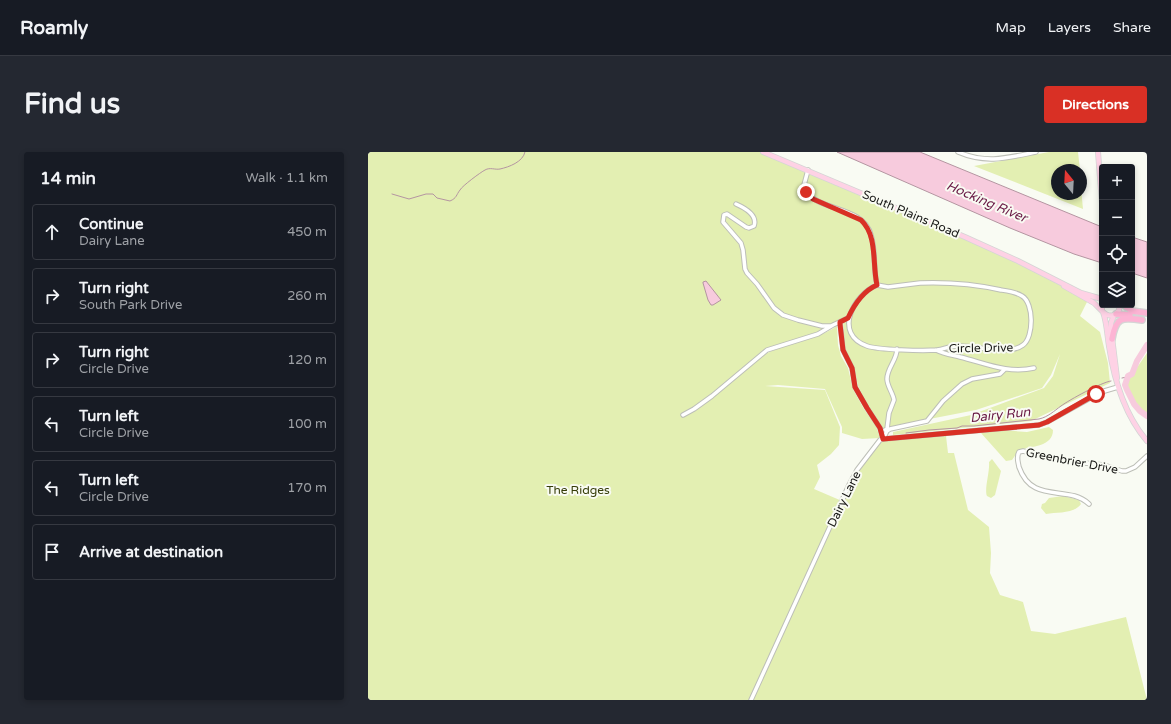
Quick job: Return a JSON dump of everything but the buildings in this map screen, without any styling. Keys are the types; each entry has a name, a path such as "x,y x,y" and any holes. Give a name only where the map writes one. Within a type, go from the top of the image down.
{"highway":[{"path":"1128,308 1132,311 1147,313"},
{"path":"1115,314 1129,315 1144,320"},
{"path":"1112,339 1115,326 1120,319 1126,318 1144,320"}],"main road":[{"name":"South Plains Road","path":"763,152 1018,261 1081,293 1099,300"},
{"path":"1098,152 1102,200"},
{"name":"South Plains Road","path":"1058,281 1066,288 1096,304 1103,312"},
{"path":"1103,308 1106,320 1108,344 1117,380"},
{"path":"1103,312 1109,316 1115,314 1120,308"},
{"path":"1115,314 1111,326 1118,387 1130,417 1147,441"}],"street":[{"path":"958,152 974,157 994,160 1036,152"},
{"path":"683,415 712,396 767,350 818,334 848,318 863,294 877,285 872,236 866,225 857,217 817,201 807,194 804,185 808,170"},
{"path":"736,204 752,215 755,221 754,226 749,228 746,227 727,214 724,215 723,222 742,243 746,271 768,301 774,308 783,314 812,324 831,326"},
{"name":"Circle Drive","path":"848,318 850,333 858,342 870,347 897,349 935,350 956,346 1003,350 1014,349 1020,347 1027,340 1030,331 1030,312 1028,302 1023,296 1010,292 968,284 925,283 888,287 877,285"},
{"path":"840,322 843,350 852,368 855,387 880,428 883,439"},
{"path":"883,439 884,431 887,429 889,413 894,400 887,376 896,356 897,349"},
{"path":"935,350 943,354 1005,369 1022,370 1034,368"},
{"name":"Dairy Lane","path":"751,700 851,480 871,451 878,442 883,439 890,428 927,421 943,401 966,381 1000,374 1005,369"},
{"path":"883,439 1039,425 1101,392 1118,387"},
{"name":"Greenbrier Drive","path":"1089,504 1080,498 1044,490 1029,484 1020,468 1017,457 1019,452 1023,451 1065,461 1104,465 1126,471 1135,467 1147,456"}],"green space":[{"name":"The Ridges","path":"368,152 763,152 1018,261 1088,300 1080,316 1100,332 1108,363 1110,383 1031,421 893,435 893,432 971,415 1044,388 1053,376 1060,354 1051,375 1042,388 976,410 883,428 868,407 858,386 854,367 845,349 843,322 818,333 784,343 762,356 771,351 819,335 837,326 838,345 841,356 848,368 853,389 864,409 876,426 880,438 862,439 842,433 842,427 825,389 778,385 765,386 825,390 840,427 839,445 831,454 817,465 820,477 814,489 842,501 856,472 883,439 946,436 948,453 954,453 968,510 989,527 991,553 990,573 1000,595 1023,602 1031,631 1055,634 1126,617 1147,700 368,700"},
{"path":"1049,152 1078,152 1079,164 1051,164 1051,196 974,166"},
{"path":"1060,200 1082,200 1083,209"},
{"path":"1147,353 1147,416 1136,409 1124,387 1127,379"},
{"path":"1049,427 1053,430 1052,436 1049,440 1040,445 1019,450 1012,460 1006,461 981,433 1001,430 1027,432"},
{"path":"992,459 1001,471 995,495 991,498 987,496 986,489 989,462"},
{"path":"1063,496 1079,500 1081,504 1074,510 1046,514 1041,508 1042,504 1049,498"}],"water":[{"name":"Hocking River","path":"837,152 920,152 1099,226 1099,262 1074,254 1010,228"},
{"path":"1135,238 1147,242 1147,278 1135,274"},
{"path":"706,281 721,300 713,305 711,305 708,300 703,283"}],"waterway":[{"path":"392,194 409,199 426,194 433,194 437,198 450,201 455,198 464,185 483,171 487,169 500,169 511,165 522,159 525,152"},
{"path":"1147,345 1137,361 1132,374 1128,376 1125,385 1134,404 1147,416"},
{"name":"Dairy Run","path":"1122,378 1127,377"},
{"name":"Dairy Run","path":"906,433 1039,419 1048,415 1065,403 1101,384 1111,381"}],"route":[{"path":"806,192 813,199 857,217 866,225 872,236 877,285 864,293 848,318 840,322 840,324 843,350 852,368 855,387 880,428 883,439 1039,425 1096,394"}]}
